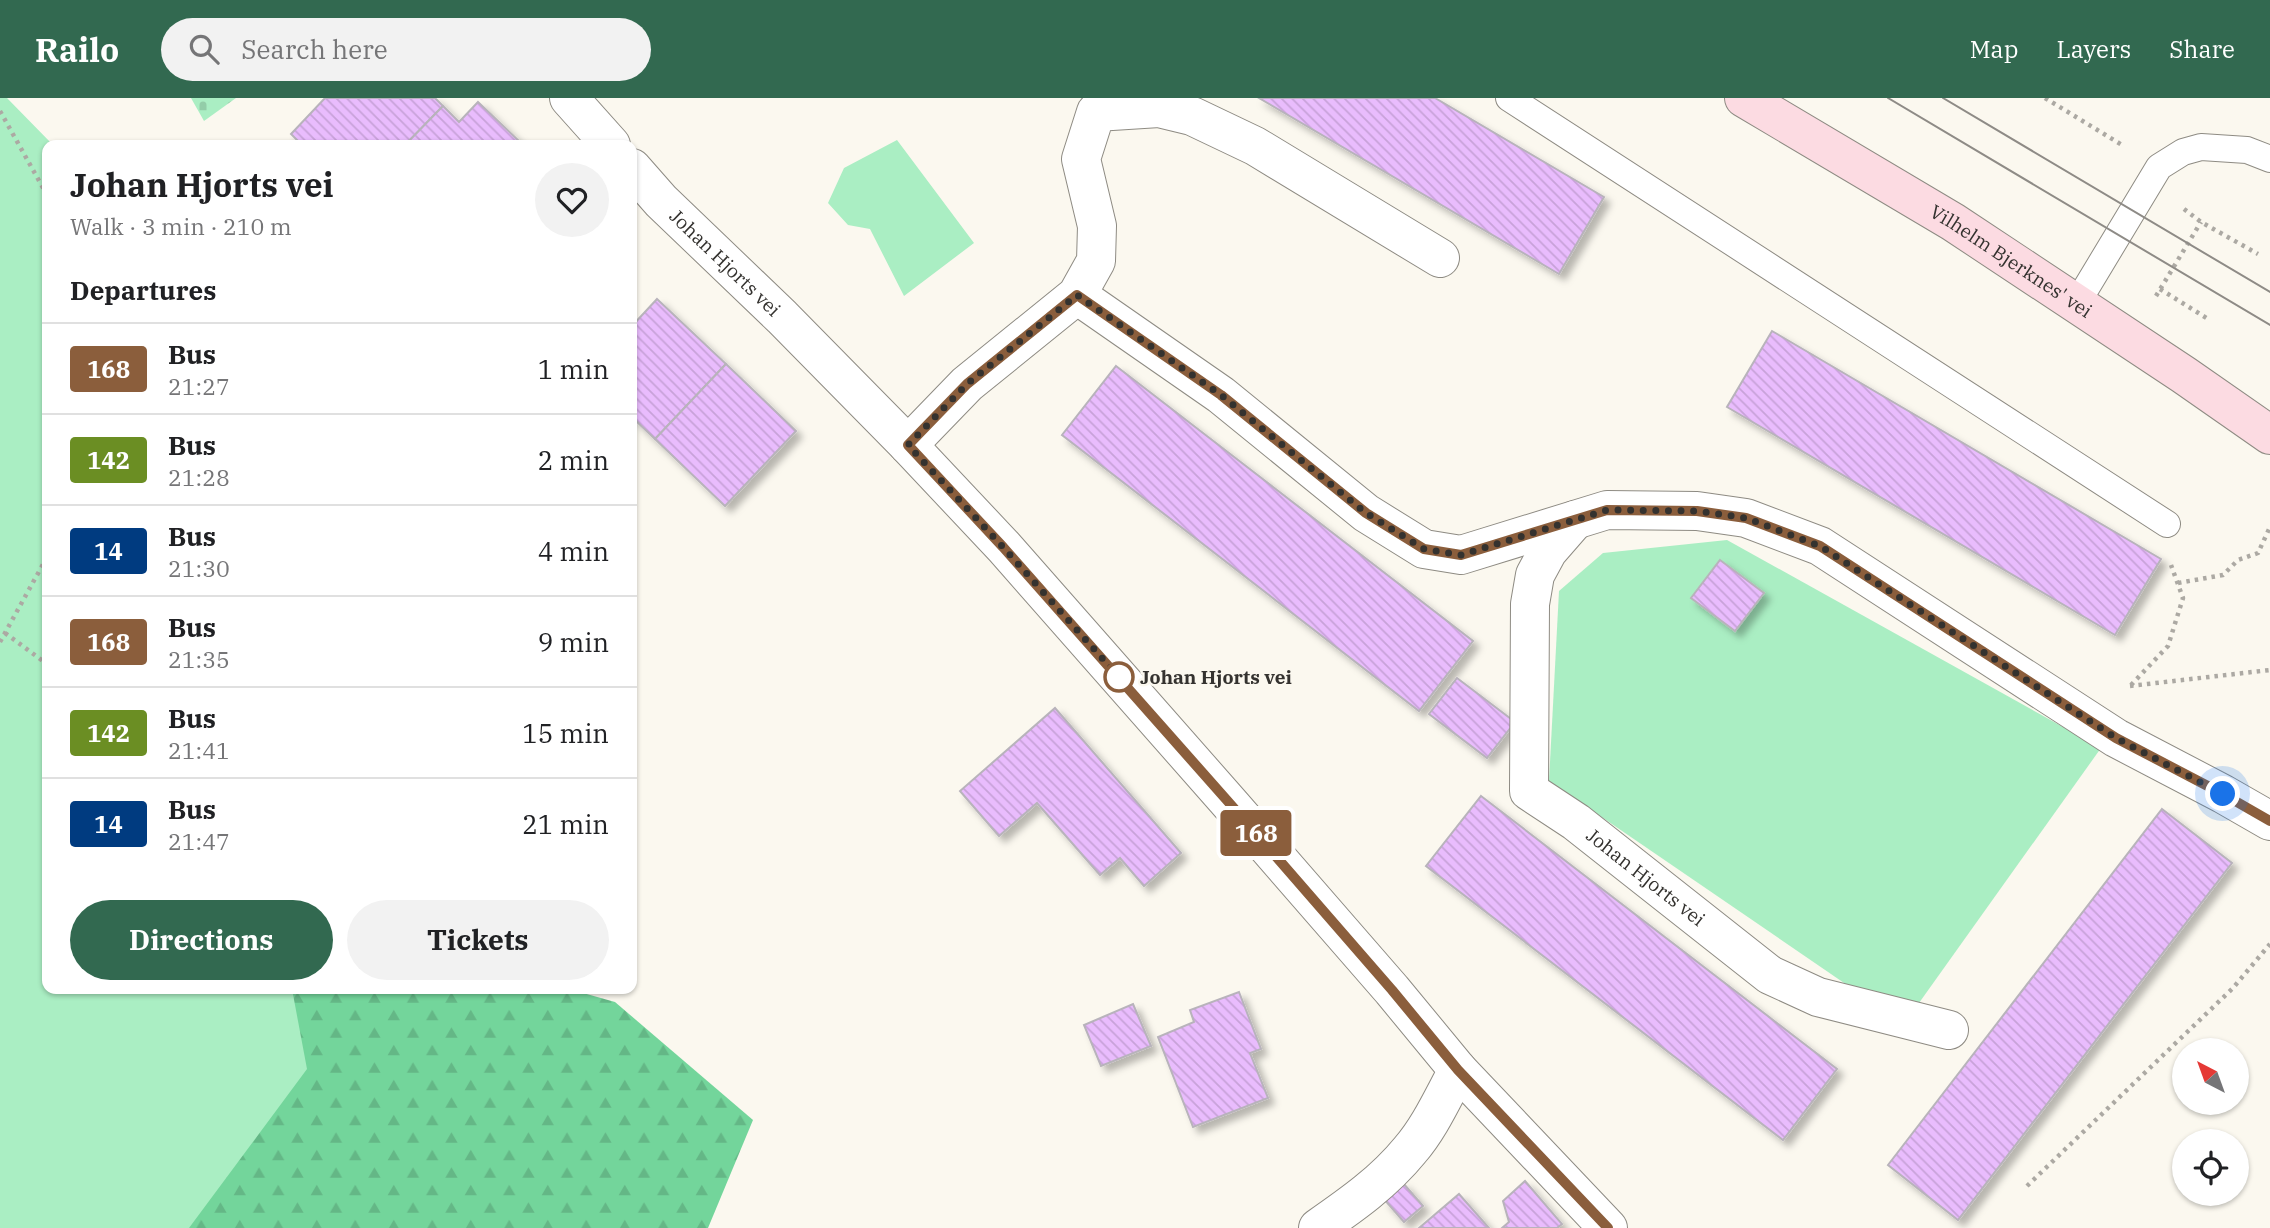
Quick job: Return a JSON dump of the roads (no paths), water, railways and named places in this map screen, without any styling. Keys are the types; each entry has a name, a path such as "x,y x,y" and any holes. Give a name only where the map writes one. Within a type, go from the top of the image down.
{"main road":[{"name":"Vilhelm Bjerknes' vei","path":"1744,98 1953,222 2270,435"}],"street":[{"path":"569,98 607,140"},
{"path":"908,445 967,384 1077,295 1096,261 1097,226 1081,159 1085,105 1159,108 1192,116 1255,146 1440,258"},
{"name":"Johan Hjorts vei","path":"637,174 661,201 782,317 908,445 1003,547 1205,775 1458,1070 1608,1228"},
{"path":"1077,295 1221,395 1366,513 1424,549 1461,555 1607,510 1697,511 1746,518 1820,546 2116,738 2270,821"},
{"name":"Johan Hjorts vei","path":"1575,520 1548,551 1535,575 1530,604 1528,791 1576,822 1770,975 1818,998 1949,1030"},
{"path":"1318,1228 1380,1183 1411,1149 1458,1070"}],"lane":[{"path":"1509,98 2166,524"},
{"path":"2077,303 2159,167 2183,152 2201,147 2247,150 2270,159"}],"tram line":[{"path":"1888,98 2270,325"},
{"path":"1943,98 2270,292"}],"place":[{"name":"Johan Hjorts vei","path":"1119,677"}]}
